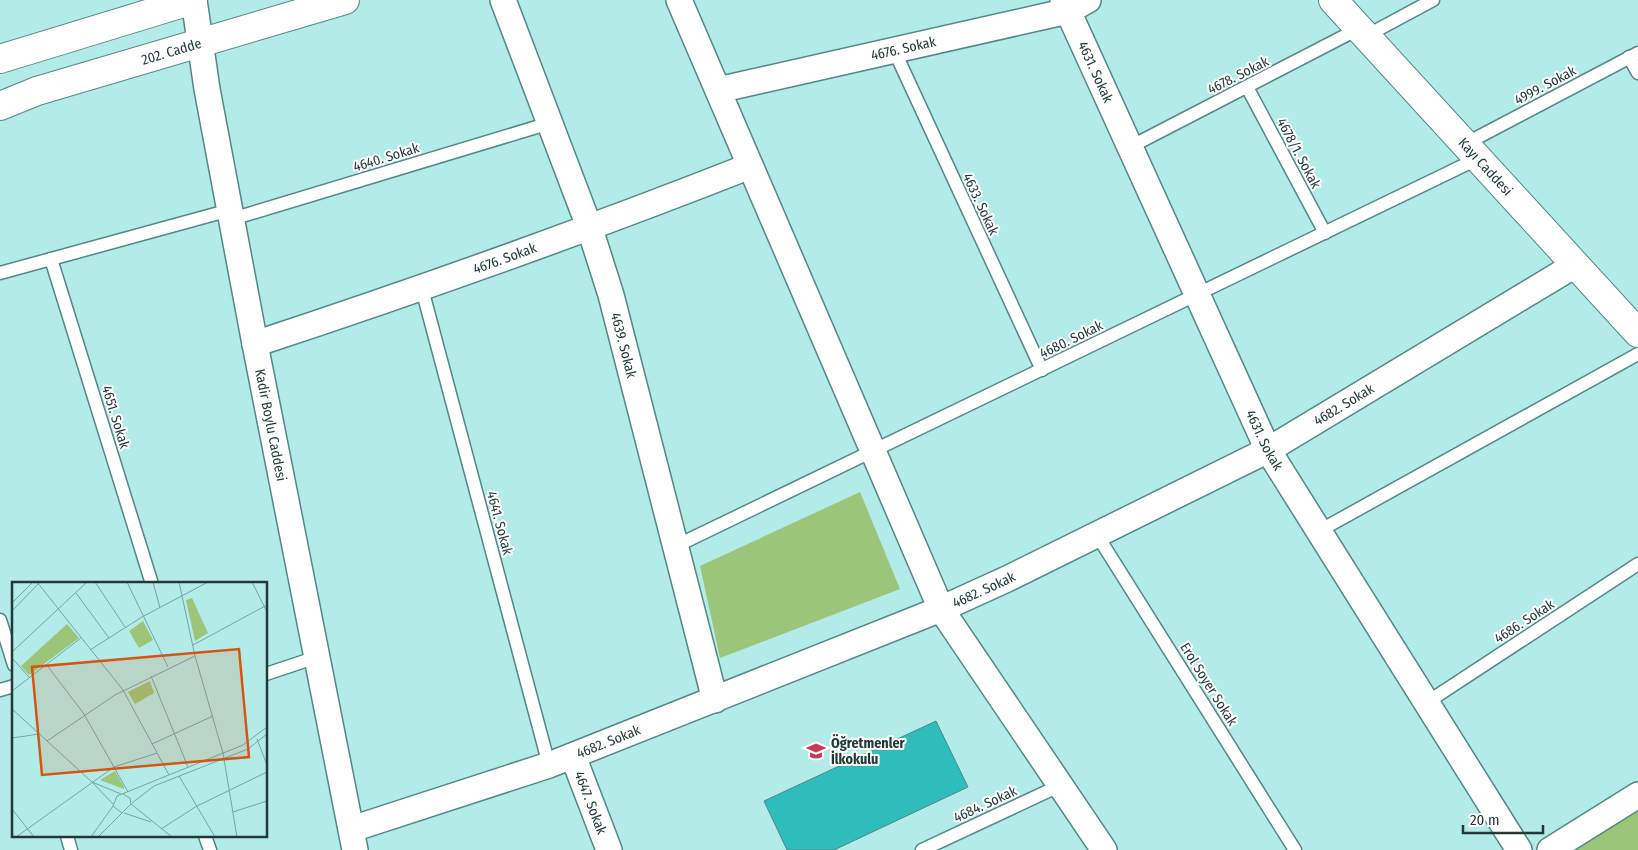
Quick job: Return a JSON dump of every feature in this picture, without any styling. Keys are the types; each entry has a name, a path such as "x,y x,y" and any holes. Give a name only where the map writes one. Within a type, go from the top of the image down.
{"main road":[{"path":"0,59 194,0"},
{"name":"202. Cadde","path":"0,106 37,91 345,0"},
{"name":"Kayı Caddesi","path":"1333,0 1575,264 1634,325"}],"street":[{"name":"Kadir Boylu Caddesi","path":"194,0 199,43 255,344 354,840"},
{"name":"4639. Sokak","path":"503,0 590,229 611,295 715,700"},
{"path":"679,0 941,609 1104,850"},
{"name":"4676. Sokak","path":"718,90 894,50 1073,4"},
{"name":"4631. Sokak","path":"1073,4 1130,147 1268,450 1519,850"},
{"name":"4676. Sokak","path":"255,344 422,289 590,229 750,166"},
{"name":"4682. Sokak","path":"354,840 573,756 941,609 1097,535 1268,450 1575,264"},
{"name":"4647. Sokak","path":"573,756 609,850"},
{"path":"1550,850 1638,795"}],"lane":[{"name":"4678. Sokak","path":"1130,147 1247,87 1433,0"},
{"name":"4633. Sokak","path":"894,50 1042,370"},
{"name":"4999. Sokak","path":"1472,151 1634,55"},
{"path":"1634,55 1638,73"},
{"name":"4678/1. Sokak","path":"1247,87 1325,233"},
{"name":"4640. Sokak","path":"0,273 231,214 550,123"},
{"name":"4680. Sokak","path":"676,546 1325,233 1472,151"},
{"name":"4651. Sokak","path":"51,259 151,582"},
{"name":"4641. Sokak","path":"422,289 549,765"},
{"path":"1319,532 1638,354"},
{"name":"Erol Soyer Sokak","path":"1097,535 1295,850"},
{"name":"4686. Sokak","path":"1426,703 1638,564"},
{"path":"0,620 12,659"},
{"path":"268,673 317,657"},
{"name":"4684. Sokak","path":"922,850 1060,785"},
{"path":"206,838 210,850"}],"green space":[{"path":"860,492 900,589 720,658 700,566"},
{"path":"1638,810 1638,850 1573,850"}],"building":[{"path":"936,721 968,787 834,850 787,850 764,801"}],"place":[{"name":"Öğretmenler İlkokulu","path":"816,751"}]}
